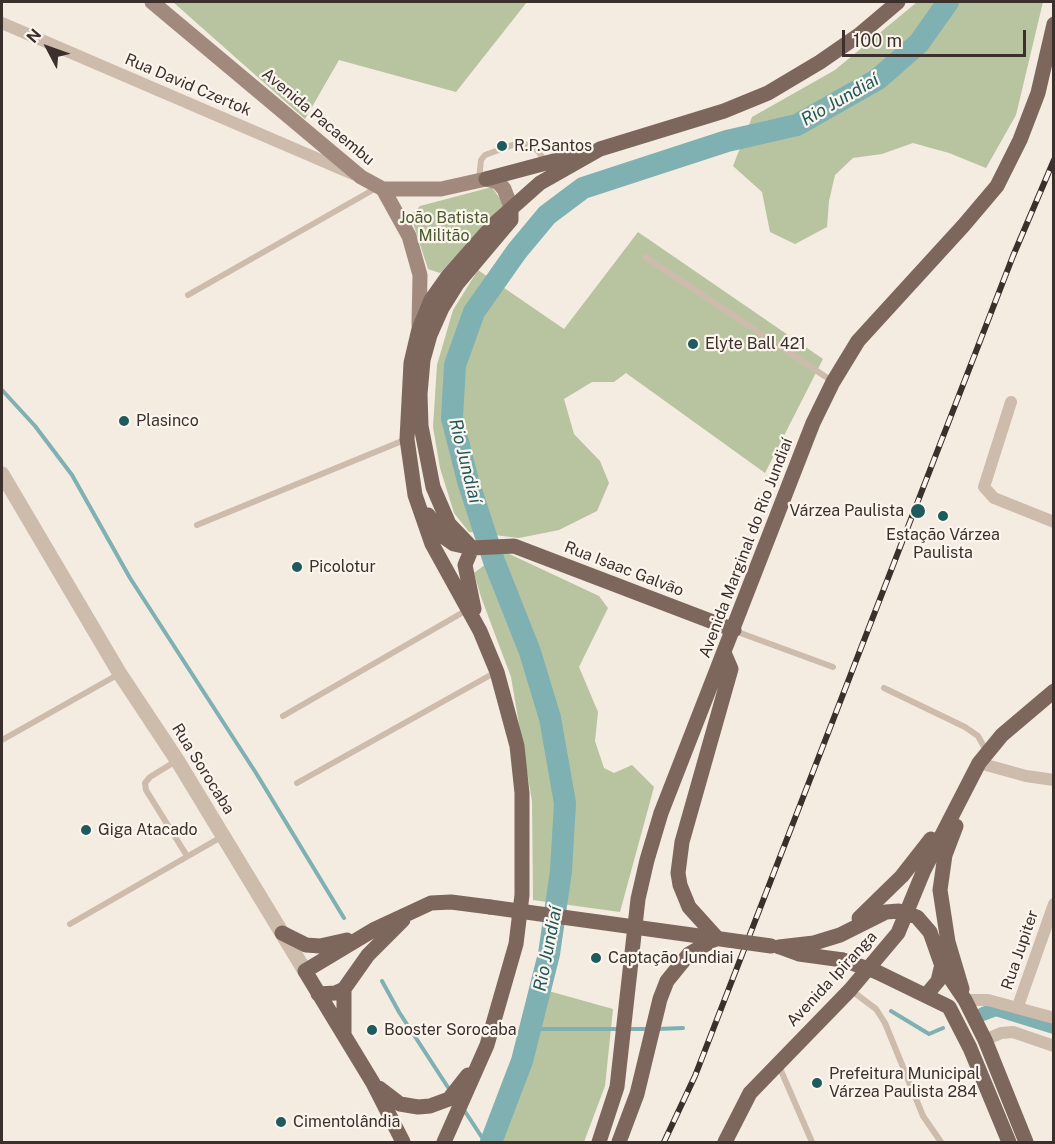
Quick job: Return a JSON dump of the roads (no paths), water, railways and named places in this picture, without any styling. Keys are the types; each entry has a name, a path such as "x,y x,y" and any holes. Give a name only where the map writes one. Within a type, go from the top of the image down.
{"main road":[{"name":"Avenida Pacaembu","path":"152,2 361,177 380,188"},
{"path":"380,188 441,189 482,180 600,149 724,111 768,93 820,62 860,35 898,2"},
{"name":"Avenida Marginal do Rio Jundiaí","path":"599,1143 617,1087 638,899 646,860 661,813 725,655 786,490 833,382 858,341 997,186 1020,140 1038,93 1053,24"},
{"path":"444,1143 487,1045 516,944 522,895 522,793 514,736 497,672 480,631 432,544 415,495 407,439 411,363 419,329 431,300 448,276 512,207 540,183 600,149"},
{"path":"476,548 449,524 434,487 421,426 423,360 430,335 442,308 457,284 511,220 512,207 504,189 498,182 482,180"},
{"path":"380,188 409,236 420,275 419,329"},
{"path":"415,495 444,537 454,544 476,548"},
{"name":"Rua Isaac Galvão","path":"476,548 514,546 734,630"},
{"path":"476,548 465,565 480,631"},
{"path":"717,938 689,907 678,873 682,842 731,669 725,655"},
{"name":"Avenida Ipiranga","path":"725,1143 750,1093 850,990 898,933 909,914 924,870 967,784 983,758 1002,735 1053,691"},
{"path":"840,935 876,903 922,854 958,793 967,784"},
{"path":"964,1000 948,942 940,890 945,855 967,795 967,784"},
{"path":"282,933 306,945 339,944 431,903 451,902 775,946 799,954 843,960 927,994 949,1007 970,1048 1009,1143"},
{"path":"318,994 335,993 344,989 368,955 414,910"},
{"path":"775,946 814,943 840,935 886,912 909,914 924,923 942,966 964,1000 985,1040 1026,1143"},
{"path":"304,971 375,929"},
{"path":"619,1143 637,1094 660,999 667,981 689,954 717,938"},
{"path":"927,994 938,981 948,942"},
{"name":"Rua Sorocaba","path":"304,971 374,1083"},
{"path":"344,989 344,1038"},
{"path":"374,1083 400,1104 418,1107 438,1104 458,1091 487,1045"},
{"path":"374,1083 403,1143"}],"street":[{"name":"Rua David Czertok","path":"2,23 361,177"},
{"path":"1011,402 984,487 994,498 1053,522"},
{"name":"Rua Sorocaba","path":"2,474 120,674 177,760 304,971"},
{"path":"983,758 1026,776 1053,780"},
{"name":"Rua Jupiter","path":"1018,1006 1053,908"},
{"path":"964,1000 988,1000 1018,1006 1053,1018"},
{"path":"985,1040 1001,1033 1013,1032 1053,1046"}],"lane":[{"path":"482,180 481,160 485,155 521,142 537,150 547,163"},
{"path":"188,295 380,188"},
{"path":"645,257 833,382"},
{"path":"197,525 407,439"},
{"path":"283,716 468,609"},
{"path":"734,630 833,667"},
{"path":"297,783 497,672"},
{"path":"2,740 120,674"},
{"path":"884,688 978,736 983,758"},
{"path":"177,760 150,777 146,783 146,790 187,856"},
{"path":"70,924 223,836"},
{"path":"850,990 876,1009 885,1023 923,1116 941,1143"},
{"path":"777,1063 812,1143"}],"waterway":[{"name":"Rio Jundiaí","path":"491,1142 522,1061 549,954 561,871 565,803 550,718 530,652 494,561 468,481 452,418 455,365 474,312 517,251 547,215 583,188 727,141 797,125 878,79 919,43 948,2"},
{"path":"2,390 35,426 72,475 130,578 256,773 344,918"},
{"path":"382,981 399,1012 451,1092"},
{"path":"983,1014 996,1009 1054,1027"},
{"path":"891,1011 929,1034 943,1028"},
{"path":"657,1029 683,1028"},
{"path":"530,1029 620,1029"},
{"path":"627,1029 650,1029"},
{"path":"464,1110 485,1142"}],"railway":[{"path":"664,1142 695,1076 1013,256 1054,160"}],"place":[{"name":"R.P.Santos","path":"502,146"},
{"name":"Elyte Ball 421","path":"693,344"},
{"name":"Plasinco","path":"124,421"},
{"name":"Várzea Paulista","path":"918,511"},
{"name":"Estação Várzea Paulista","path":"943,516"},
{"name":"Picolotur","path":"297,567"},
{"name":"Giga Atacado","path":"86,830"},
{"name":"Captação Jundiai","path":"596,958"},
{"name":"Booster Sorocaba","path":"372,1030"},
{"name":"Prefeitura Municipal Várzea Paulista 284","path":"817,1083"},
{"name":"Cimentolândia","path":"281,1122"}],"park label":[{"name":"João Batista Militão","path":"444,227"}]}
